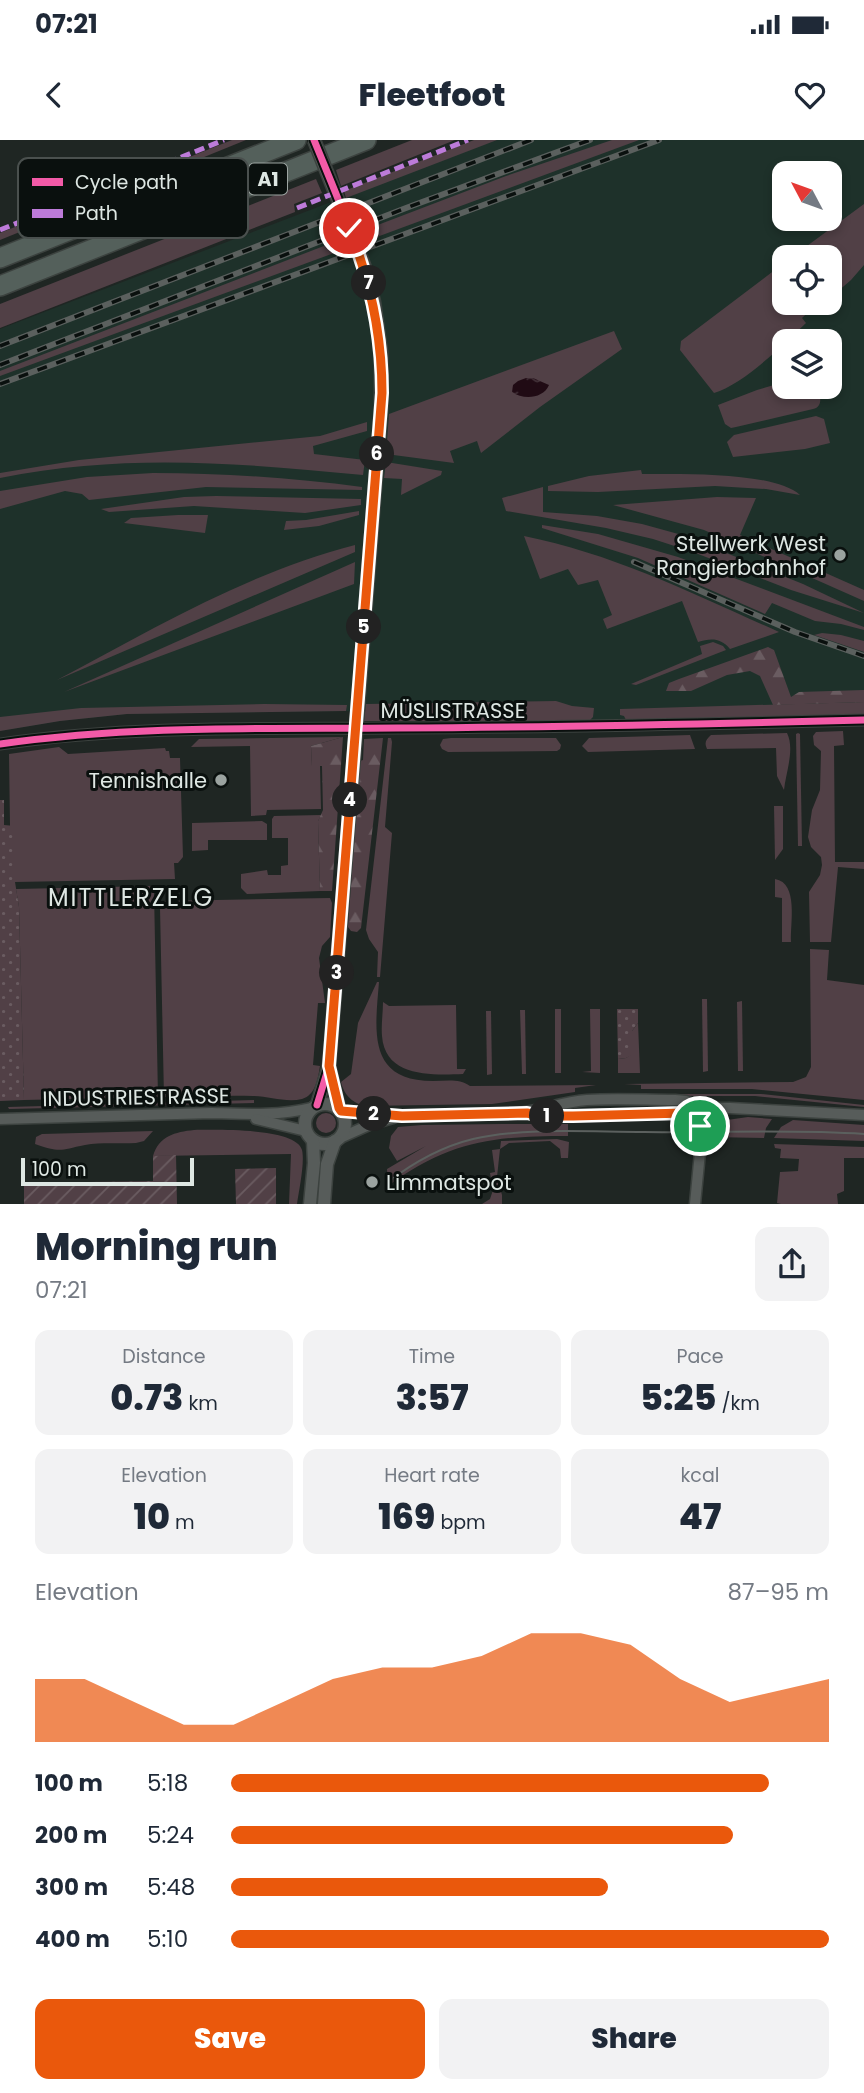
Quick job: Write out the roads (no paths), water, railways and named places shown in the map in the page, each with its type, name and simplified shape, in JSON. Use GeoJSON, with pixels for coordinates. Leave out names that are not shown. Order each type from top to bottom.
{"type":"FeatureCollection","features":[{"type":"Feature","properties":{"kind":"highway","name":"A1"},"geometry":{"type":"LineString","coordinates":[[248,159],[296,140]]}},
{"type":"Feature","properties":{"kind":"highway","name":"A1"},"geometry":{"type":"LineString","coordinates":[[248,187],[366,140]]}},
{"type":"Feature","properties":{"kind":"highway","name":"A1"},"geometry":{"type":"LineString","coordinates":[[0,258],[50,238]]}},
{"type":"Feature","properties":{"kind":"highway","name":"A1"},"geometry":{"type":"LineString","coordinates":[[0,286],[120,238]]}},
{"type":"Feature","properties":{"kind":"street"},"geometry":{"type":"LineString","coordinates":[[310,1204],[314,1163],[305,1119],[314,1106],[329,1066],[381,409],[381,352],[377,316],[364,265],[314,140]]}},
{"type":"Feature","properties":{"kind":"street","name":"MÜSLISTRASSE"},"geometry":{"type":"LineString","coordinates":[[0,744],[98,733],[180,728],[595,727],[864,720]]}},
{"type":"Feature","properties":{"kind":"street"},"geometry":{"type":"LineString","coordinates":[[324,1204],[327,1164],[345,1128],[329,1066]]}},
{"type":"Feature","properties":{"kind":"street"},"geometry":{"type":"LineString","coordinates":[[314,1106],[332,1104],[340,1110],[402,1116],[527,1113],[540,1108],[588,1100],[676,1100],[701,1108],[864,1115]]}},
{"type":"Feature","properties":{"kind":"street","name":"INDUSTRIESTRASSE"},"geometry":{"type":"LineString","coordinates":[[2,1122],[26,1118],[212,1113],[246,1116],[285,1114],[314,1106]]}},
{"type":"Feature","properties":{"kind":"street"},"geometry":{"type":"LineString","coordinates":[[695,1204],[701,1142],[701,1108]]}},
{"type":"Feature","properties":{"kind":"street","name":"INDUSTRIESTRASSE"},"geometry":{"type":"LineString","coordinates":[[246,1116],[309,1136]]}},
{"type":"Feature","properties":{"kind":"street"},"geometry":{"type":"LineString","coordinates":[[309,1136],[324,1144],[369,1125],[402,1116]]}},
{"type":"Feature","properties":{"kind":"water"},"geometry":{"type":"Polygon","coordinates":[[[526,378],[549,385],[542,393],[532,397],[512,392],[513,385],[526,378]]]}},
{"type":"Feature","properties":{"kind":"tram line"},"geometry":{"type":"LineString","coordinates":[[388,1182],[449,1146],[493,1135],[558,1131],[782,1131],[864,1134]]}},
{"type":"Feature","properties":{"kind":"railway"},"geometry":{"type":"LineString","coordinates":[[0,346],[531,140]]}},
{"type":"Feature","properties":{"kind":"railway"},"geometry":{"type":"LineString","coordinates":[[0,365],[590,140]]}},
{"type":"Feature","properties":{"kind":"railway"},"geometry":{"type":"LineString","coordinates":[[0,384],[659,140]]}},
{"type":"Feature","properties":{"kind":"railway"},"geometry":{"type":"LineString","coordinates":[[634,562],[795,632],[864,656]]}},
{"type":"Feature","properties":{"kind":"place","name":"Stellwerk West Rangierbahnhof"},"geometry":{"type":"Point","coordinates":[840,555]}},
{"type":"Feature","properties":{"kind":"place","name":"Tennishalle"},"geometry":{"type":"Point","coordinates":[221,780]}},
{"type":"Feature","properties":{"kind":"place","name":"Limmatspot"},"geometry":{"type":"Point","coordinates":[372,1182]}},
{"type":"Feature","properties":{"kind":"district","name":"MITTLERZELG"},"geometry":{"type":"Point","coordinates":[131,897]}}]}
